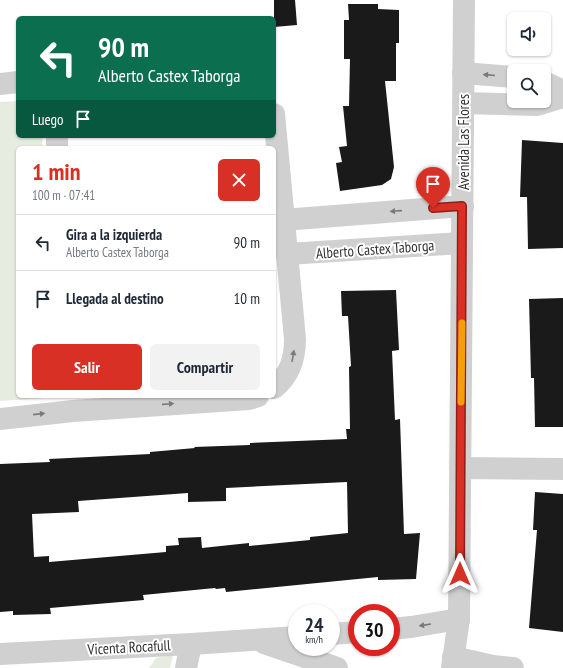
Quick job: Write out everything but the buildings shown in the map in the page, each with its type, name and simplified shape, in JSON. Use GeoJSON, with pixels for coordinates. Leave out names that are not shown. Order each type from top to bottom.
{"type":"FeatureCollection","features":[{"type":"Feature","properties":{"kind":"street","name":"Avenida Las Flores"},"geometry":{"type":"LineString","coordinates":[[453,663],[459,619],[464,0]]}},
{"type":"Feature","properties":{"kind":"street"},"geometry":{"type":"LineString","coordinates":[[463,72],[507,76]]}},
{"type":"Feature","properties":{"kind":"street"},"geometry":{"type":"LineString","coordinates":[[0,84],[16,82]]}},
{"type":"Feature","properties":{"kind":"street"},"geometry":{"type":"LineString","coordinates":[[551,86],[563,92]]}},
{"type":"Feature","properties":{"kind":"street"},"geometry":{"type":"LineString","coordinates":[[463,102],[537,105],[563,97]]}},
{"type":"Feature","properties":{"kind":"street"},"geometry":{"type":"LineString","coordinates":[[276,135],[295,353],[291,366],[284,378],[276,386]]}},
{"type":"Feature","properties":{"kind":"street"},"geometry":{"type":"LineString","coordinates":[[284,220],[462,206]]}},
{"type":"Feature","properties":{"kind":"street","name":"Alberto Castex Taborga"},"geometry":{"type":"LineString","coordinates":[[287,254],[462,243]]}},
{"type":"Feature","properties":{"kind":"street"},"geometry":{"type":"LineString","coordinates":[[0,418],[72,403],[252,398]]}},
{"type":"Feature","properties":{"kind":"street"},"geometry":{"type":"LineString","coordinates":[[460,468],[563,469]]}},
{"type":"Feature","properties":{"kind":"street"},"geometry":{"type":"LineString","coordinates":[[400,628],[459,619]]}},
{"type":"Feature","properties":{"kind":"street","name":"Vicenta Rocafull"},"geometry":{"type":"LineString","coordinates":[[0,654],[288,638]]}},
{"type":"Feature","properties":{"kind":"street","name":"Vicenta Rocafull"},"geometry":{"type":"LineString","coordinates":[[258,640],[337,668]]}},
{"type":"Feature","properties":{"kind":"street"},"geometry":{"type":"LineString","coordinates":[[186,668],[191,644]]}},
{"type":"Feature","properties":{"kind":"street"},"geometry":{"type":"LineString","coordinates":[[453,663],[513,668]]}},
{"type":"Feature","properties":{"kind":"shaded area"},"geometry":{"type":"Polygon","coordinates":[[[16,101],[16,138],[42,138],[43,146],[16,146],[16,398],[46,398],[0,401],[0,102],[16,101]]]}},
{"type":"Feature","properties":{"kind":"shaded area"},"geometry":{"type":"Polygon","coordinates":[[[173,655],[170,668],[149,668],[156,658],[173,655]]]}},
{"type":"Feature","properties":{"kind":"slow traffic"},"geometry":{"type":"LineString","coordinates":[[461,402],[462,323]]}},
{"type":"Feature","properties":{"kind":"route"},"geometry":{"type":"LineString","coordinates":[[433,208],[462,206],[460,574]]}}]}
